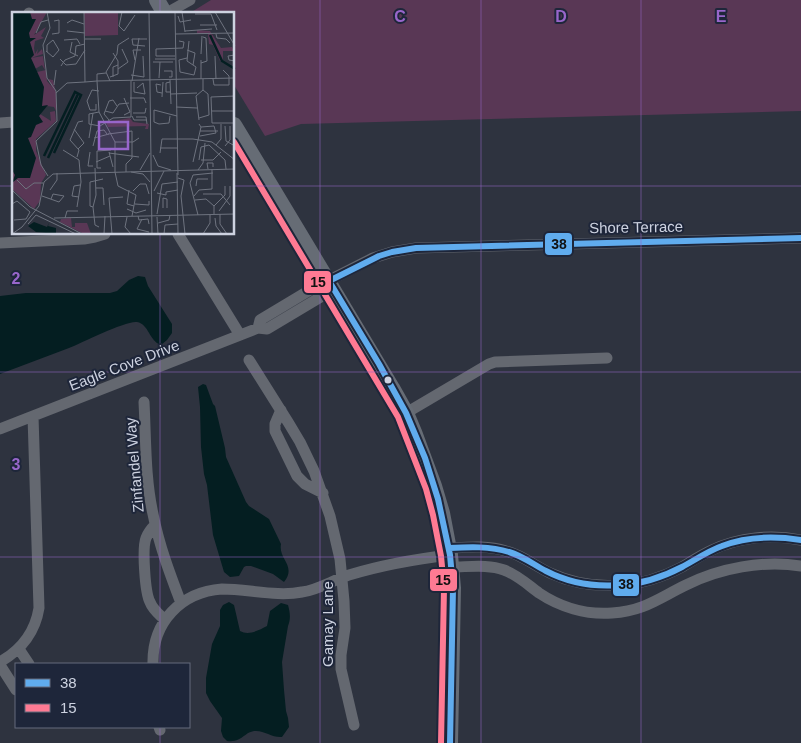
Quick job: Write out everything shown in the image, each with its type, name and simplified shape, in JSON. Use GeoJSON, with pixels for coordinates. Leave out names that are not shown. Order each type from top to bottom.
{"type":"FeatureCollection","features":[{"type":"Feature","properties":{"kind":"main road"},"geometry":{"type":"LineString","coordinates":[[157,0],[164,12]]}},
{"type":"Feature","properties":{"kind":"main road"},"geometry":{"type":"LineString","coordinates":[[235,128],[379,364],[406,413],[434,486],[450,557],[453,604],[450,743]]}},
{"type":"Feature","properties":{"kind":"street"},"geometry":{"type":"LineString","coordinates":[[169,12],[190,0]]}},
{"type":"Feature","properties":{"kind":"street"},"geometry":{"type":"LineString","coordinates":[[0,242],[84,240],[101,235]]}},
{"type":"Feature","properties":{"kind":"street"},"geometry":{"type":"LineString","coordinates":[[179,235],[240,335]]}},
{"type":"Feature","properties":{"kind":"street","name":"Shore Terrace"},"geometry":{"type":"LineString","coordinates":[[331,285],[379,256],[416,248],[801,238]]}},
{"type":"Feature","properties":{"kind":"street","name":"Eagle Cove Drive"},"geometry":{"type":"LineString","coordinates":[[0,430],[258,328],[260,320],[310,290],[331,285]]}},
{"type":"Feature","properties":{"kind":"street"},"geometry":{"type":"LineString","coordinates":[[406,413],[488,364],[496,362],[607,358]]}},
{"type":"Feature","properties":{"kind":"street","name":"Gamay Lane"},"geometry":{"type":"LineString","coordinates":[[249,360],[281,410],[308,459],[323,493],[333,525],[343,577],[345,622],[341,669],[354,725]]}},
{"type":"Feature","properties":{"kind":"street","name":"Zinfandel Way"},"geometry":{"type":"LineString","coordinates":[[144,402],[148,476],[155,525],[164,558],[181,603]]}},
{"type":"Feature","properties":{"kind":"street"},"geometry":{"type":"LineString","coordinates":[[281,410],[275,424],[275,431],[294,472],[305,484],[323,493]]}},
{"type":"Feature","properties":{"kind":"street"},"geometry":{"type":"LineString","coordinates":[[15,688],[0,664],[27,640],[34,627],[39,603],[33,416]]}},
{"type":"Feature","properties":{"kind":"street","name":"Zinfandel Way"},"geometry":{"type":"LineString","coordinates":[[155,525],[148,533],[145,543],[146,592],[154,610],[166,620]]}},
{"type":"Feature","properties":{"kind":"street"},"geometry":{"type":"LineString","coordinates":[[153,663],[155,642],[159,631],[174,609],[196,594],[213,590],[304,592],[343,577],[381,566],[406,561],[450,557],[488,547],[504,550],[530,561],[550,573],[571,580],[590,585],[620,585],[662,576],[709,551],[742,540],[788,537],[801,540]]}},
{"type":"Feature","properties":{"kind":"street"},"geometry":{"type":"LineString","coordinates":[[450,557],[503,570],[522,579],[541,594],[557,603],[582,612],[611,614],[649,604],[683,586],[718,572],[761,564],[801,566]]}},
{"type":"Feature","properties":{"kind":"street"},"geometry":{"type":"LineString","coordinates":[[19,649],[29,663]]}},
{"type":"Feature","properties":{"kind":"shaded area"},"geometry":{"type":"Polygon","coordinates":[[[211,0],[801,0],[801,111],[301,124],[265,136],[235,87],[235,12],[192,12],[211,0]]]}},
{"type":"Feature","properties":{"kind":"shaded area"},"geometry":{"type":"Polygon","coordinates":[[[138,276],[145,277],[148,286],[172,324],[172,333],[161,345],[154,340],[141,323],[132,322],[0,374],[0,296],[26,293],[110,293],[117,291],[129,280],[138,276]]]}},
{"type":"Feature","properties":{"kind":"shaded area"},"geometry":{"type":"Polygon","coordinates":[[[203,384],[206,385],[215,406],[226,457],[246,502],[269,519],[281,544],[282,554],[289,571],[284,582],[273,574],[251,566],[244,567],[239,576],[230,577],[224,572],[213,535],[204,474],[198,387],[203,384]]]}},
{"type":"Feature","properties":{"kind":"shaded area"},"geometry":{"type":"Polygon","coordinates":[[[229,602],[234,605],[240,631],[247,633],[267,626],[270,611],[281,603],[288,605],[290,618],[282,662],[289,727],[282,737],[256,731],[232,741],[227,741],[223,737],[221,731],[222,718],[206,693],[206,678],[212,644],[220,626],[220,610],[223,605],[229,602]]]}},
{"type":"Feature","properties":{"kind":"transit line","name":"15"},"geometry":{"type":"LineString","coordinates":[[235,144],[398,417],[426,489],[441,556],[444,588],[441,743]]}},
{"type":"Feature","properties":{"kind":"transit line","name":"38"},"geometry":{"type":"LineString","coordinates":[[450,743],[453,588],[450,555],[438,499],[425,458],[406,413],[329,281],[379,256],[416,248],[801,238]]}},
{"type":"Feature","properties":{"kind":"transit line","name":"38"},"geometry":{"type":"LineString","coordinates":[[449,548],[479,547],[502,550],[519,556],[564,579],[592,585],[611,585],[644,582],[660,577],[717,548],[742,540],[771,538],[801,540]]}}]}
